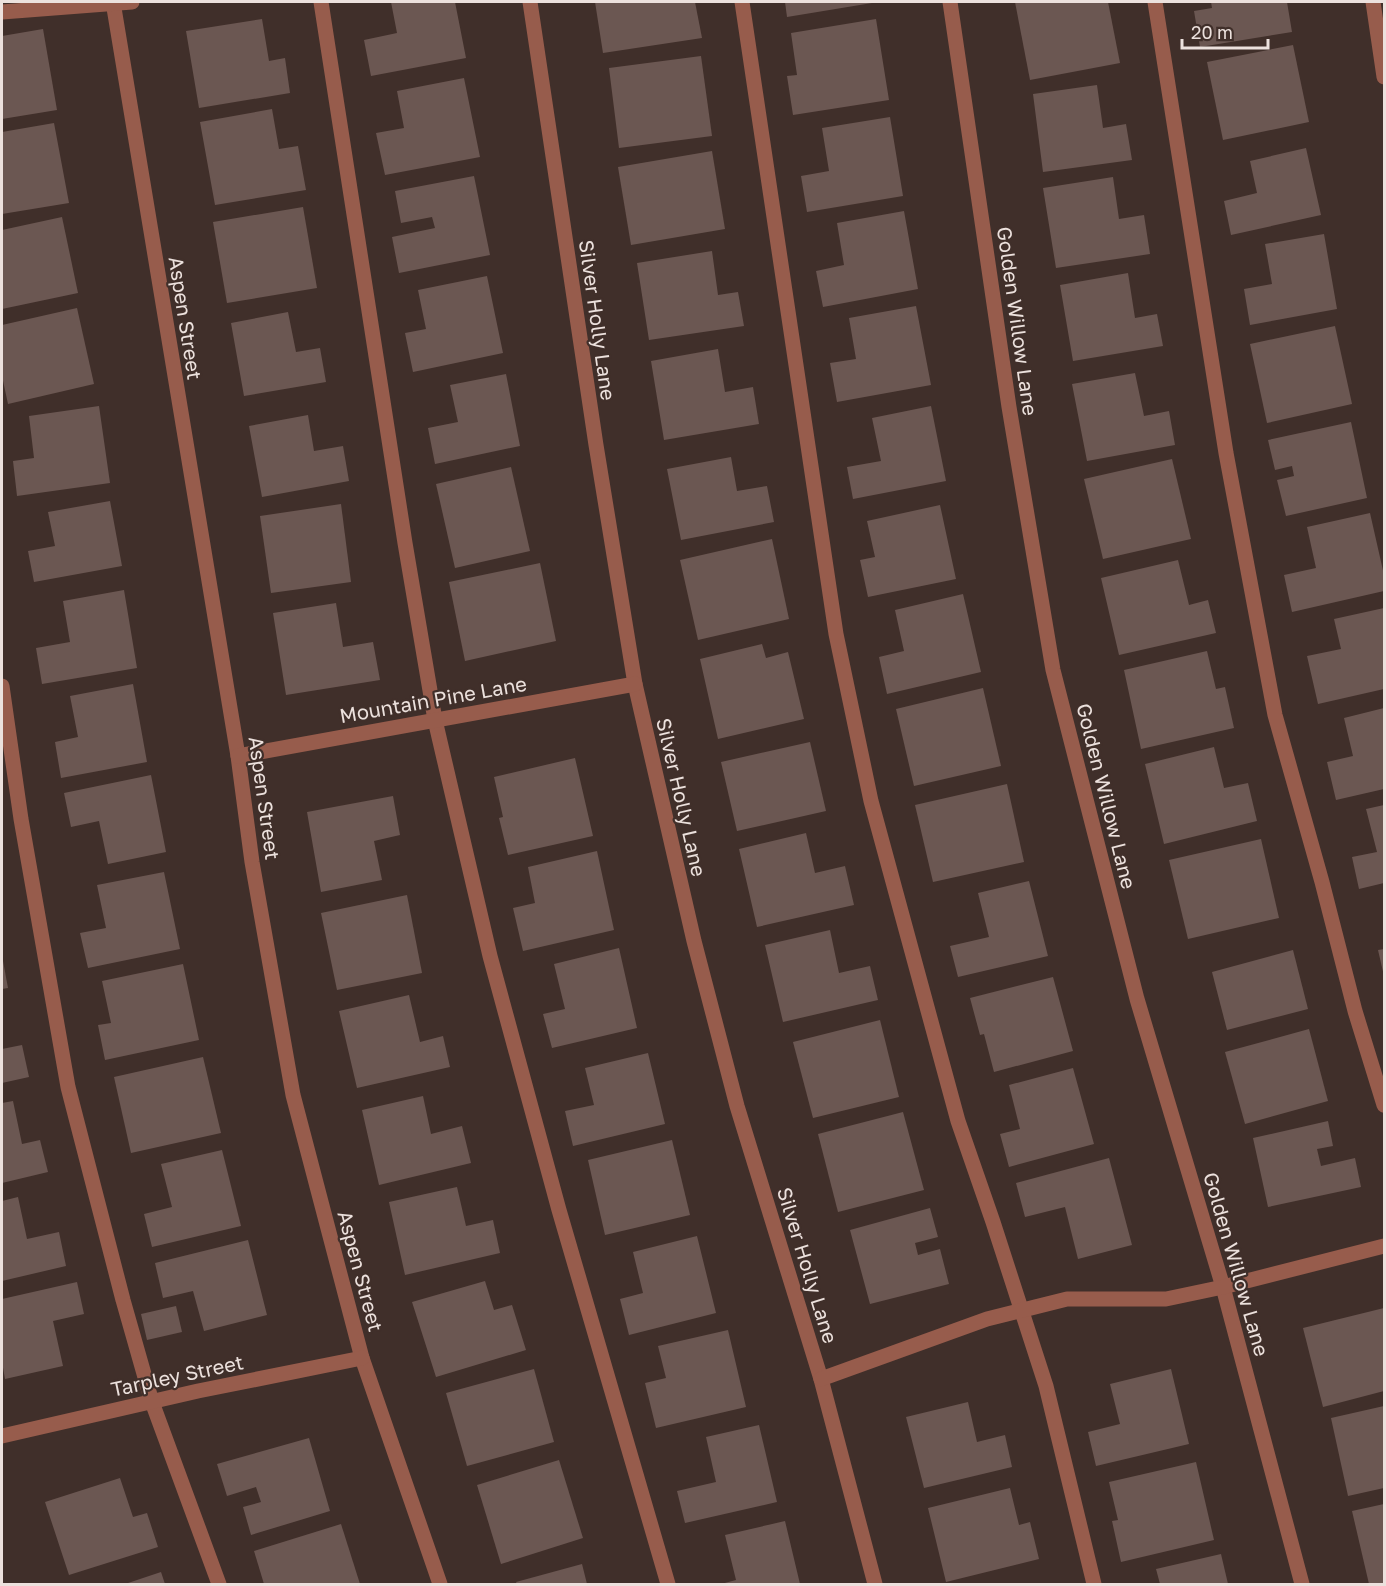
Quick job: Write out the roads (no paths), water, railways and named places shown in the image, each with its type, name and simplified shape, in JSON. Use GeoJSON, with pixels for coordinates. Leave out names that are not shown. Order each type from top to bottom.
{"type":"FeatureCollection","features":[{"type":"Feature","properties":{"kind":"street","name":"Aspen Street"},"geometry":{"type":"LineString","coordinates":[[113,2],[238,756],[252,862],[292,1095],[362,1358],[440,1584]]}},
{"type":"Feature","properties":{"kind":"street"},"geometry":{"type":"LineString","coordinates":[[2,12],[132,2]]}},
{"type":"Feature","properties":{"kind":"street"},"geometry":{"type":"LineString","coordinates":[[321,2],[405,543],[435,720],[490,957],[559,1210],[668,1584]]}},
{"type":"Feature","properties":{"kind":"street","name":"Silver Holly Lane"},"geometry":{"type":"LineString","coordinates":[[530,2],[596,445],[635,684],[694,941],[737,1106],[820,1379],[875,1584]]}},
{"type":"Feature","properties":{"kind":"street"},"geometry":{"type":"LineString","coordinates":[[742,2],[836,634],[871,801],[958,1121],[1046,1386],[1094,1584]]}},
{"type":"Feature","properties":{"kind":"street","name":"Golden Willow Lane"},"geometry":{"type":"LineString","coordinates":[[950,2],[1009,407],[1053,670],[1137,999],[1223,1287],[1302,1584]]}},
{"type":"Feature","properties":{"kind":"street"},"geometry":{"type":"LineString","coordinates":[[1155,2],[1226,453],[1275,715],[1322,882],[1355,1011],[1384,1105]]}},
{"type":"Feature","properties":{"kind":"street"},"geometry":{"type":"LineString","coordinates":[[1373,2],[1384,77]]}},
{"type":"Feature","properties":{"kind":"street","name":"Mountain Pine Lane"},"geometry":{"type":"LineString","coordinates":[[238,756],[635,684]]}},
{"type":"Feature","properties":{"kind":"street"},"geometry":{"type":"LineString","coordinates":[[2,686],[21,819],[68,1087],[152,1402],[219,1584]]}},
{"type":"Feature","properties":{"kind":"street"},"geometry":{"type":"LineString","coordinates":[[820,1379],[987,1319],[1067,1299],[1166,1299],[1223,1287],[1384,1246]]}},
{"type":"Feature","properties":{"kind":"street","name":"Tarpley Street"},"geometry":{"type":"LineString","coordinates":[[2,1436],[362,1358]]}}]}
